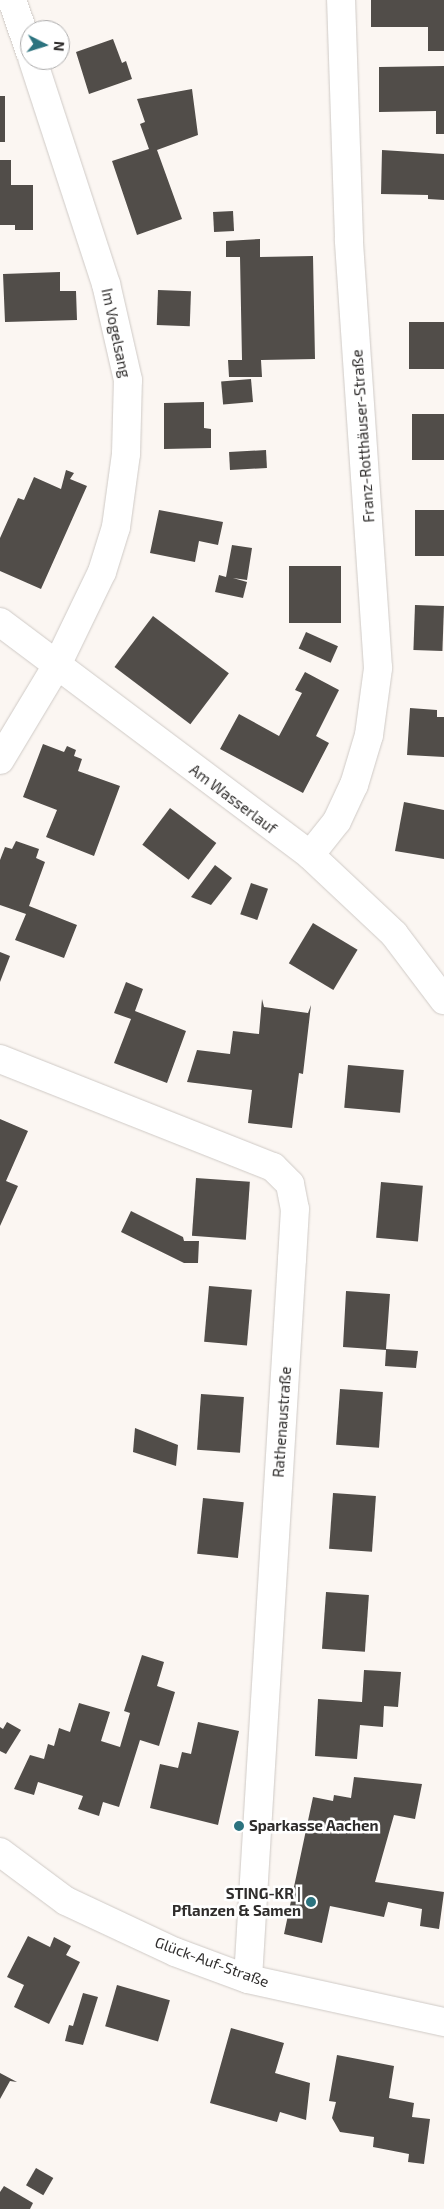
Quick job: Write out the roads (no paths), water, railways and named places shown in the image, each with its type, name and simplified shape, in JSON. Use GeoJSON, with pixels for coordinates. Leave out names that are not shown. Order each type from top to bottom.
{"type":"FeatureCollection","features":[{"type":"Feature","properties":{"kind":"street"},"geometry":{"type":"LineString","coordinates":[[12,0],[20,23]]}},
{"type":"Feature","properties":{"kind":"street","name":"Franz-Rotthäuser-Straße"},"geometry":{"type":"LineString","coordinates":[[310,855],[337,821],[354,785],[369,735],[378,668],[350,239],[341,0]]}},
{"type":"Feature","properties":{"kind":"street","name":"Im Vogelsang"},"geometry":{"type":"LineString","coordinates":[[0,760],[57,665],[102,572],[116,527],[126,454],[128,380],[106,284],[36,70]]}},
{"type":"Feature","properties":{"kind":"street","name":"Am Wasserlauf"},"geometry":{"type":"LineString","coordinates":[[0,622],[310,855],[394,934],[444,1000]]}},
{"type":"Feature","properties":{"kind":"street","name":"Rathenaustraße"},"geometry":{"type":"LineString","coordinates":[[0,1059],[273,1167],[290,1184],[295,1209],[248,1979]]}},
{"type":"Feature","properties":{"kind":"street","name":"Glück-Auf-Straße"},"geometry":{"type":"LineString","coordinates":[[0,1852],[66,1901],[175,1952],[248,1979],[444,2022]]}},
{"type":"Feature","properties":{"kind":"place","name":"Sparkasse Aachen"},"geometry":{"type":"Point","coordinates":[239,1826]}},
{"type":"Feature","properties":{"kind":"place","name":"STING-KR | Pflanzen & Samen"},"geometry":{"type":"Point","coordinates":[311,1902]}}]}
